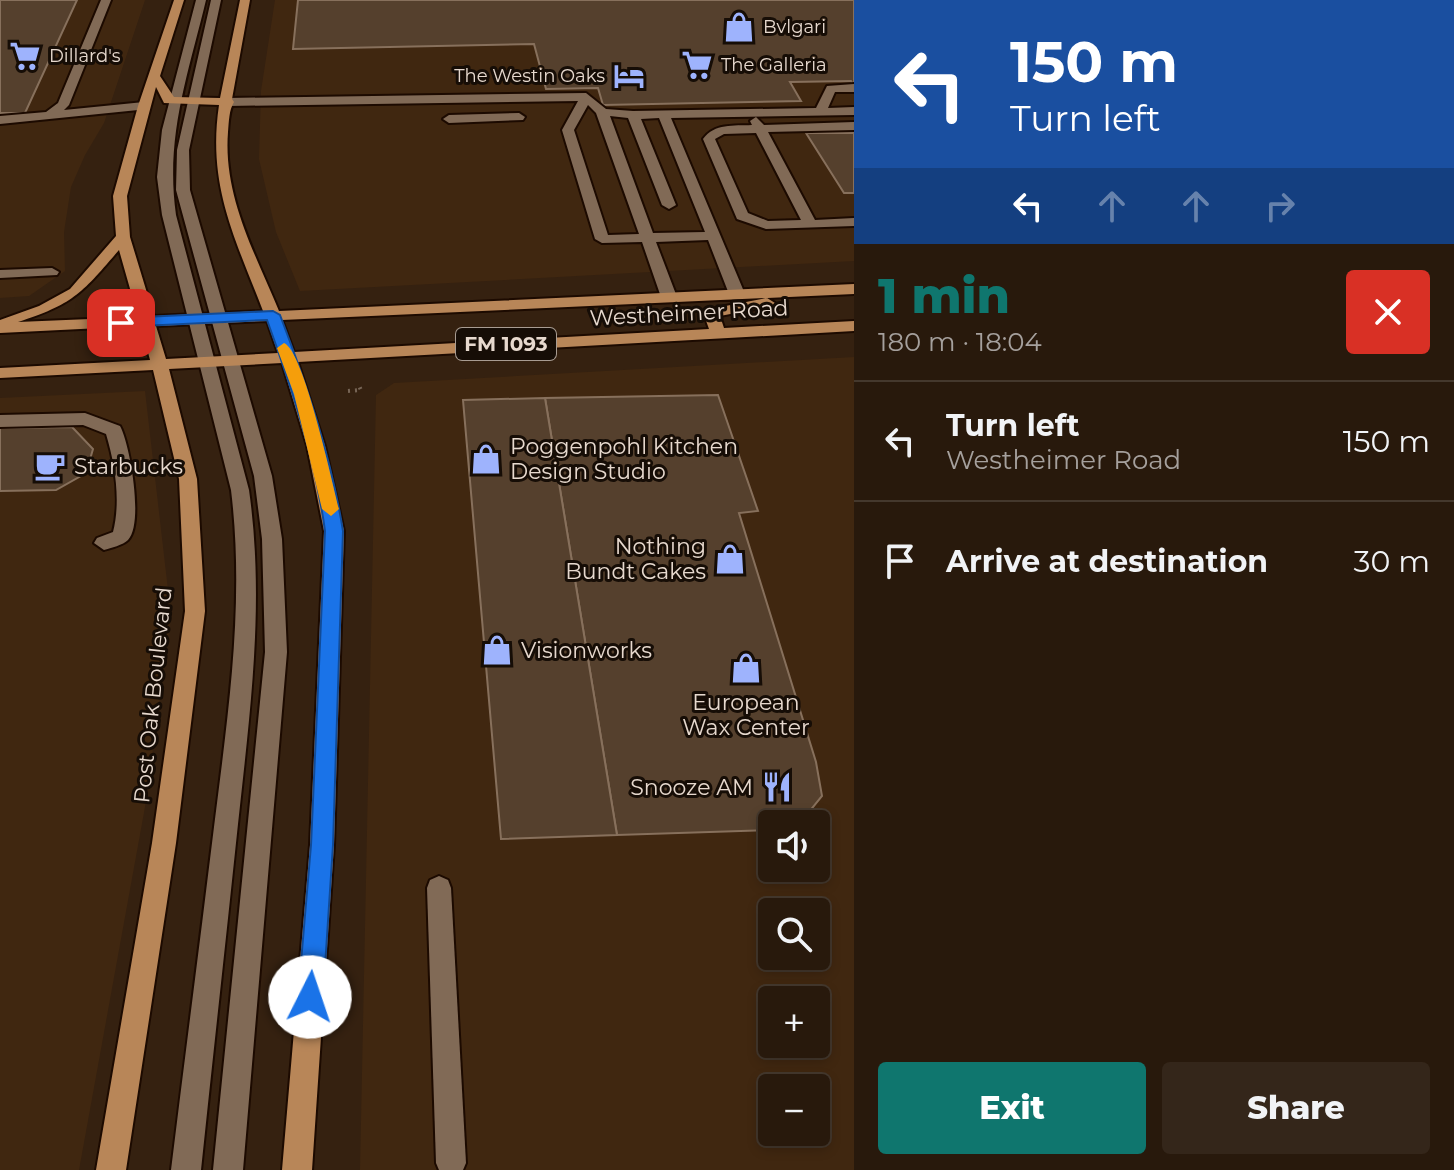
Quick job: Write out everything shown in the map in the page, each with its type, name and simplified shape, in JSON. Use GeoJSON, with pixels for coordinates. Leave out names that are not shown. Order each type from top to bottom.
{"type":"FeatureCollection","features":[{"type":"Feature","properties":{"kind":"main road","name":"Post Oak Boulevard"},"geometry":{"type":"LineString","coordinates":[[111,1170],[164,843],[195,611],[188,479],[123,237],[120,196],[144,106],[179,0]]}},
{"type":"Feature","properties":{"kind":"main road"},"geometry":{"type":"LineString","coordinates":[[245,0],[221,158],[238,230],[302,394],[327,486],[334,531],[322,845],[297,1170]]}},
{"type":"Feature","properties":{"kind":"main road"},"geometry":{"type":"LineString","coordinates":[[155,78],[167,92],[168,100],[228,102]]}},
{"type":"Feature","properties":{"kind":"main road"},"geometry":{"type":"LineString","coordinates":[[0,326],[44,309],[75,292],[123,237]]}},
{"type":"Feature","properties":{"kind":"main road"},"geometry":{"type":"LineString","coordinates":[[718,333],[712,315],[715,312],[854,289]]}},
{"type":"Feature","properties":{"kind":"main road","name":"Westheimer Road"},"geometry":{"type":"LineString","coordinates":[[0,326],[148,322],[854,289]]}},
{"type":"Feature","properties":{"kind":"main road","name":"Westheimer Road"},"geometry":{"type":"LineString","coordinates":[[0,373],[854,326]]}},
{"type":"Feature","properties":{"kind":"lane"},"geometry":{"type":"LineString","coordinates":[[50,115],[63,105],[106,0]]}},
{"type":"Feature","properties":{"kind":"lane"},"geometry":{"type":"LineString","coordinates":[[201,0],[184,102],[183,190],[263,476],[276,596],[276,652],[228,1170]]}},
{"type":"Feature","properties":{"kind":"lane"},"geometry":{"type":"LineString","coordinates":[[186,1170],[249,629],[247,531],[240,490],[165,187],[165,153],[216,0]]}},
{"type":"Feature","properties":{"kind":"lane"},"geometry":{"type":"LineString","coordinates":[[820,112],[831,89],[854,88]]}},
{"type":"Feature","properties":{"kind":"lane"},"geometry":{"type":"LineString","coordinates":[[228,102],[586,97],[602,112],[669,297]]}},
{"type":"Feature","properties":{"kind":"lane"},"geometry":{"type":"LineString","coordinates":[[586,97],[568,130],[602,239],[714,236]]}},
{"type":"Feature","properties":{"kind":"lane"},"geometry":{"type":"LineString","coordinates":[[447,99],[450,125],[519,117]]}},
{"type":"Feature","properties":{"kind":"lane"},"geometry":{"type":"LineString","coordinates":[[0,120],[144,106]]}},
{"type":"Feature","properties":{"kind":"lane"},"geometry":{"type":"LineString","coordinates":[[602,112],[664,115],[854,111]]}},
{"type":"Feature","properties":{"kind":"lane"},"geometry":{"type":"LineString","coordinates":[[753,114],[810,224]]}},
{"type":"Feature","properties":{"kind":"lane"},"geometry":{"type":"LineString","coordinates":[[633,115],[669,205]]}},
{"type":"Feature","properties":{"kind":"lane"},"geometry":{"type":"LineString","coordinates":[[664,115],[737,294]]}},
{"type":"Feature","properties":{"kind":"lane"},"geometry":{"type":"LineString","coordinates":[[854,126],[723,130],[709,139],[742,216],[766,225],[854,222]]}},
{"type":"Feature","properties":{"kind":"lane"},"geometry":{"type":"LineString","coordinates":[[0,274],[52,272]]}},
{"type":"Feature","properties":{"kind":"lane"},"geometry":{"type":"LineString","coordinates":[[0,421],[85,419],[114,430],[124,488],[124,529],[121,536],[104,543]]}},
{"type":"Feature","properties":{"kind":"lane"},"geometry":{"type":"LineString","coordinates":[[439,888],[451,1163]]}},
{"type":"Feature","properties":{"kind":"path"},"geometry":{"type":"LineString","coordinates":[[348,391],[361,390],[358,384]]}},
{"type":"Feature","properties":{"kind":"shaded area"},"geometry":{"type":"Polygon","coordinates":[[[0,0],[145,0],[104,123],[71,187],[64,232],[65,271],[29,296],[0,298],[0,0]]]}},
{"type":"Feature","properties":{"kind":"shaded area"},"geometry":{"type":"Polygon","coordinates":[[[275,0],[854,0],[854,261],[300,291],[276,232],[259,159],[261,91],[275,0]]]}},
{"type":"Feature","properties":{"kind":"shaded area"},"geometry":{"type":"Polygon","coordinates":[[[854,357],[854,1170],[360,1170],[376,395],[394,383],[854,357]]]}},
{"type":"Feature","properties":{"kind":"shaded area"},"geometry":{"type":"Polygon","coordinates":[[[145,391],[171,616],[145,807],[79,1170],[0,1170],[0,398],[145,391]]]}},
{"type":"Feature","properties":{"kind":"building","name":"Dillard's"},"geometry":{"type":"Polygon","coordinates":[[[0,0],[77,0],[25,113],[0,113],[0,0]]]}},
{"type":"Feature","properties":{"kind":"building","name":"The Galleria"},"geometry":{"type":"Polygon","coordinates":[[[298,0],[854,0],[854,86],[851,81],[790,82],[801,101],[603,105],[598,88],[546,89],[534,44],[293,49],[298,0]]]}},
{"type":"Feature","properties":{"kind":"building"},"geometry":{"type":"Polygon","coordinates":[[[806,133],[854,133],[854,193],[844,193],[806,133]]]}},
{"type":"Feature","properties":{"kind":"building"},"geometry":{"type":"Polygon","coordinates":[[[718,395],[758,511],[739,513],[816,762],[822,796],[811,810],[758,810],[758,830],[617,835],[545,398],[718,395]]]}},
{"type":"Feature","properties":{"kind":"building"},"geometry":{"type":"Polygon","coordinates":[[[545,398],[617,835],[501,839],[463,400],[545,398]]]}},
{"type":"Feature","properties":{"kind":"building"},"geometry":{"type":"Polygon","coordinates":[[[72,427],[93,449],[86,473],[56,490],[0,491],[0,428],[72,427]]]}},
{"type":"Feature","properties":{"kind":"slow traffic"},"geometry":{"type":"LineString","coordinates":[[284,348],[302,394],[331,509]]}},
{"type":"Feature","properties":{"kind":"place","name":"Bvlgari"},"geometry":{"type":"Point","coordinates":[739,27]}},
{"type":"Feature","properties":{"kind":"place","name":"Dillard's"},"geometry":{"type":"Point","coordinates":[25,56]}},
{"type":"Feature","properties":{"kind":"place","name":"The Galleria"},"geometry":{"type":"Point","coordinates":[697,65]}},
{"type":"Feature","properties":{"kind":"place","name":"The Westin Oaks"},"geometry":{"type":"Point","coordinates":[629,76]}},
{"type":"Feature","properties":{"kind":"place","name":"Poggenpohl Kitchen Design Studio"},"geometry":{"type":"Point","coordinates":[486,459]}},
{"type":"Feature","properties":{"kind":"place","name":"Starbucks"},"geometry":{"type":"Point","coordinates":[50,466]}},
{"type":"Feature","properties":{"kind":"place","name":"Nothing Bundt Cakes"},"geometry":{"type":"Point","coordinates":[730,559]}},
{"type":"Feature","properties":{"kind":"place","name":"Visionworks"},"geometry":{"type":"Point","coordinates":[497,650]}},
{"type":"Feature","properties":{"kind":"place","name":"European Wax Center"},"geometry":{"type":"Point","coordinates":[746,668]}},
{"type":"Feature","properties":{"kind":"place","name":"Snooze AM"},"geometry":{"type":"Point","coordinates":[777,787]}},
{"type":"Feature","properties":{"kind":"route"},"geometry":{"type":"LineString","coordinates":[[121,323],[273,315],[302,394],[327,486],[334,531],[322,845],[310,997]]}}]}
